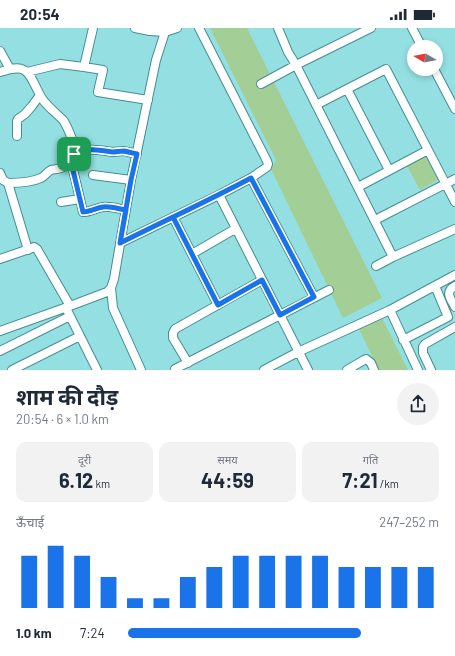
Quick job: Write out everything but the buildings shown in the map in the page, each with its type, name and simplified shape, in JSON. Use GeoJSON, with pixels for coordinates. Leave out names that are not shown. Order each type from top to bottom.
{"type":"FeatureCollection","features":[{"type":"Feature","properties":{"kind":"street"},"geometry":{"type":"LineString","coordinates":[[84,67],[93,28]]}},
{"type":"Feature","properties":{"kind":"street"},"geometry":{"type":"LineString","coordinates":[[135,28],[165,32],[177,28]]}},
{"type":"Feature","properties":{"kind":"street"},"geometry":{"type":"LineString","coordinates":[[120,243],[219,195],[251,178],[267,167],[267,161],[199,28]]}},
{"type":"Feature","properties":{"kind":"street"},"geometry":{"type":"LineString","coordinates":[[278,28],[288,52],[394,257]]}},
{"type":"Feature","properties":{"kind":"street"},"geometry":{"type":"LineString","coordinates":[[261,84],[371,28]]}},
{"type":"Feature","properties":{"kind":"street"},"geometry":{"type":"LineString","coordinates":[[412,28],[418,40]]}},
{"type":"Feature","properties":{"kind":"street"},"geometry":{"type":"LineString","coordinates":[[141,370],[113,308],[111,288],[114,279],[131,180],[156,60],[165,32]]}},
{"type":"Feature","properties":{"kind":"street"},"geometry":{"type":"LineString","coordinates":[[0,51],[10,69]]}},
{"type":"Feature","properties":{"kind":"street"},"geometry":{"type":"LineString","coordinates":[[27,72],[60,64],[103,70],[98,92],[148,100]]}},
{"type":"Feature","properties":{"kind":"street"},"geometry":{"type":"LineString","coordinates":[[0,72],[20,68],[27,72],[40,95],[66,125],[73,143],[72,158],[83,212],[101,207],[126,210]]}},
{"type":"Feature","properties":{"kind":"street"},"geometry":{"type":"LineString","coordinates":[[316,105],[386,69],[455,202]]}},
{"type":"Feature","properties":{"kind":"street"},"geometry":{"type":"LineString","coordinates":[[438,76],[455,109]]}},
{"type":"Feature","properties":{"kind":"street"},"geometry":{"type":"LineString","coordinates":[[347,89],[389,170]]}},
{"type":"Feature","properties":{"kind":"street"},"geometry":{"type":"LineString","coordinates":[[17,136],[18,119],[25,114],[40,95]]}},
{"type":"Feature","properties":{"kind":"street"},"geometry":{"type":"LineString","coordinates":[[0,173],[3,180],[8,183],[23,182],[37,179],[44,176],[49,171],[66,166],[72,158],[88,149],[137,154]]}},
{"type":"Feature","properties":{"kind":"street"},"geometry":{"type":"LineString","coordinates":[[358,187],[428,150]]}},
{"type":"Feature","properties":{"kind":"street"},"geometry":{"type":"LineString","coordinates":[[93,175],[131,180]]}},
{"type":"Feature","properties":{"kind":"street"},"geometry":{"type":"LineString","coordinates":[[251,178],[314,297]]}},
{"type":"Feature","properties":{"kind":"street"},"geometry":{"type":"LineString","coordinates":[[375,220],[455,179]]}},
{"type":"Feature","properties":{"kind":"street"},"geometry":{"type":"LineString","coordinates":[[8,183],[28,250]]}},
{"type":"Feature","properties":{"kind":"street"},"geometry":{"type":"LineString","coordinates":[[219,195],[308,370]]}},
{"type":"Feature","properties":{"kind":"street"},"geometry":{"type":"LineString","coordinates":[[61,202],[80,199]]}},
{"type":"Feature","properties":{"kind":"street"},"geometry":{"type":"LineString","coordinates":[[173,217],[218,305]]}},
{"type":"Feature","properties":{"kind":"street"},"geometry":{"type":"LineString","coordinates":[[192,254],[235,229]]}},
{"type":"Feature","properties":{"kind":"street"},"geometry":{"type":"LineString","coordinates":[[376,266],[455,229]]}},
{"type":"Feature","properties":{"kind":"street"},"geometry":{"type":"LineString","coordinates":[[0,259],[34,247],[37,248],[68,307],[70,316],[94,369]]}},
{"type":"Feature","properties":{"kind":"street"},"geometry":{"type":"LineString","coordinates":[[264,370],[298,352],[390,310],[455,275]]}},
{"type":"Feature","properties":{"kind":"street"},"geometry":{"type":"LineString","coordinates":[[188,363],[173,338],[174,329],[262,280]]}},
{"type":"Feature","properties":{"kind":"street"},"geometry":{"type":"LineString","coordinates":[[404,340],[448,317],[435,286]]}},
{"type":"Feature","properties":{"kind":"street"},"geometry":{"type":"LineString","coordinates":[[455,286],[449,292],[455,307]]}},
{"type":"Feature","properties":{"kind":"street"},"geometry":{"type":"LineString","coordinates":[[0,332],[107,292],[111,288]]}},
{"type":"Feature","properties":{"kind":"street"},"geometry":{"type":"LineString","coordinates":[[175,369],[329,290]]}},
{"type":"Feature","properties":{"kind":"street"},"geometry":{"type":"LineString","coordinates":[[390,310],[418,370]]}},
{"type":"Feature","properties":{"kind":"street"},"geometry":{"type":"LineString","coordinates":[[0,351],[70,316]]}},
{"type":"Feature","properties":{"kind":"street"},"geometry":{"type":"LineString","coordinates":[[29,321],[34,334]]}},
{"type":"Feature","properties":{"kind":"street"},"geometry":{"type":"LineString","coordinates":[[431,370],[423,353],[423,347],[425,344],[455,327]]}},
{"type":"Feature","properties":{"kind":"street"},"geometry":{"type":"LineString","coordinates":[[12,370],[80,336]]}},
{"type":"Feature","properties":{"kind":"street"},"geometry":{"type":"LineString","coordinates":[[347,370],[366,359],[371,363],[374,370]]}},
{"type":"Feature","properties":{"kind":"green space"},"geometry":{"type":"Polygon","coordinates":[[[210,28],[247,28],[382,298],[343,318],[271,169],[276,160],[210,28]]]}},
{"type":"Feature","properties":{"kind":"green space"},"geometry":{"type":"Polygon","coordinates":[[[426,156],[439,179],[420,190],[407,166],[426,156]]]}},
{"type":"Feature","properties":{"kind":"green space"},"geometry":{"type":"Polygon","coordinates":[[[380,314],[408,370],[379,370],[357,325],[380,314]]]}},
{"type":"Feature","properties":{"kind":"route"},"geometry":{"type":"LineString","coordinates":[[74,154],[71,162],[83,212],[101,207],[105,207],[126,210],[120,243],[251,178],[314,297],[280,315],[262,280],[218,305],[173,217],[120,243],[137,154],[123,151],[113,152],[91,149],[74,154]]}}]}
